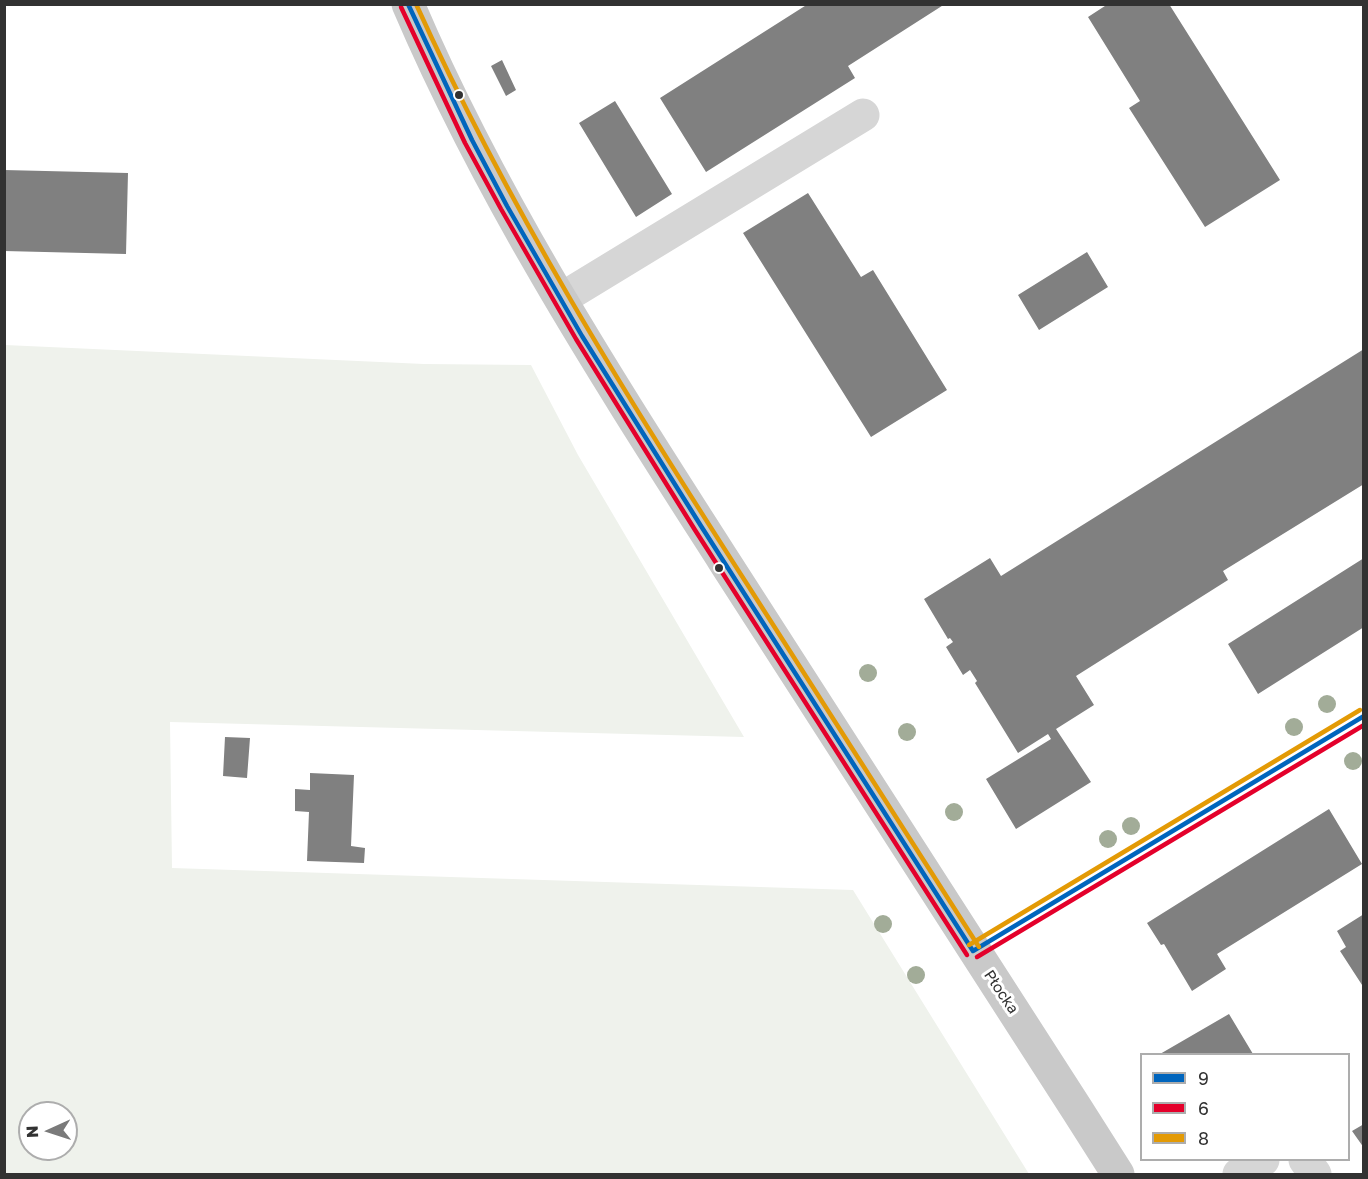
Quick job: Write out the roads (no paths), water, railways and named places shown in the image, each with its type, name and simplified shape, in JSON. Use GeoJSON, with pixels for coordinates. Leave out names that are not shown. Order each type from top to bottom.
{"type":"FeatureCollection","features":[{"type":"Feature","properties":{"kind":"main road","name":"Płocka"},"geometry":{"type":"LineString","coordinates":[[408,4],[438,73],[509,210],[642,433],[1118,1174]]}},
{"type":"Feature","properties":{"kind":"lane"},"geometry":{"type":"LineString","coordinates":[[561,299],[863,115]]}},
{"type":"Feature","properties":{"kind":"lane"},"geometry":{"type":"LineString","coordinates":[[1239,1174],[1261,1161]]}},
{"type":"Feature","properties":{"kind":"lane"},"geometry":{"type":"LineString","coordinates":[[1306,1161],[1315,1174]]}}]}
